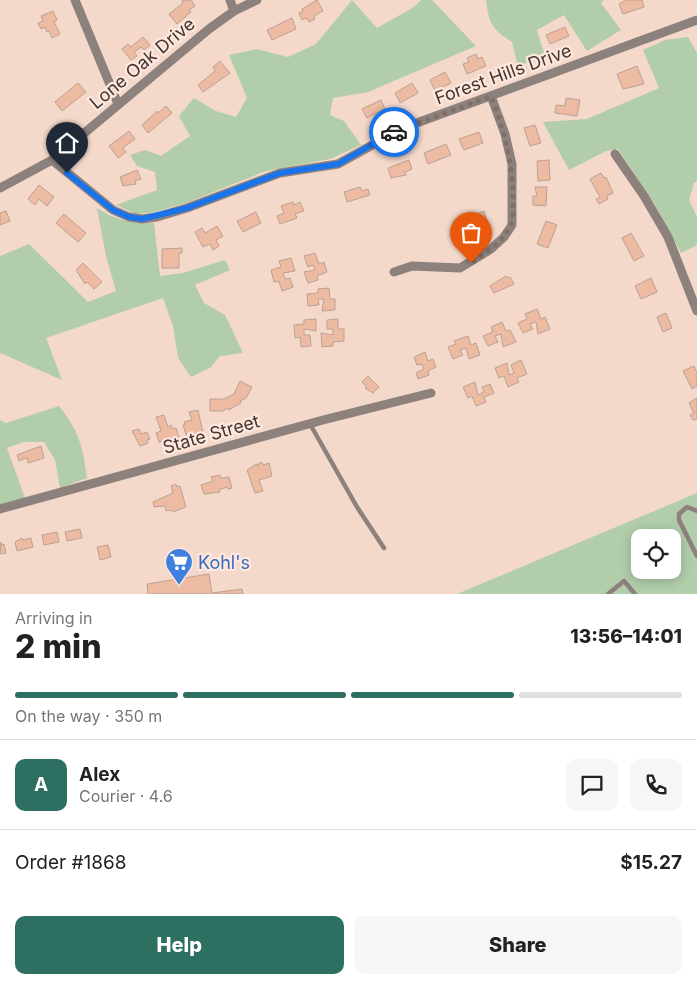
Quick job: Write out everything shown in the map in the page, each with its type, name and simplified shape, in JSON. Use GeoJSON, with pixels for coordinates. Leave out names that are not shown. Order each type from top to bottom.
{"type":"FeatureCollection","features":[{"type":"Feature","properties":{"kind":"street"},"geometry":{"type":"LineString","coordinates":[[75,0],[118,104]]}},
{"type":"Feature","properties":{"kind":"street"},"geometry":{"type":"LineString","coordinates":[[230,0],[234,11]]}},
{"type":"Feature","properties":{"kind":"street","name":"Lone Oak Drive"},"geometry":{"type":"LineString","coordinates":[[0,188],[52,160],[209,29],[234,11],[257,0]]}},
{"type":"Feature","properties":{"kind":"street","name":"Forest Hills Drive"},"geometry":{"type":"LineString","coordinates":[[52,160],[113,210],[129,217],[142,219],[187,208],[280,173],[338,164],[403,128],[697,20]]}},
{"type":"Feature","properties":{"kind":"street"},"geometry":{"type":"LineString","coordinates":[[394,272],[412,266],[448,270],[460,268],[491,249],[504,237],[512,225],[512,164],[505,134],[491,96]]}},
{"type":"Feature","properties":{"kind":"street"},"geometry":{"type":"LineString","coordinates":[[615,154],[644,196],[668,237],[697,311]]}},
{"type":"Feature","properties":{"kind":"street","name":"State Street"},"geometry":{"type":"LineString","coordinates":[[0,510],[310,424],[431,393]]}},
{"type":"Feature","properties":{"kind":"lane"},"geometry":{"type":"LineString","coordinates":[[310,424],[357,507],[384,548]]}},
{"type":"Feature","properties":{"kind":"lane"},"geometry":{"type":"LineString","coordinates":[[697,511],[687,507],[679,514],[679,520],[697,556]]}},
{"type":"Feature","properties":{"kind":"lane"},"geometry":{"type":"LineString","coordinates":[[608,594],[624,581],[635,594]]}},
{"type":"Feature","properties":{"kind":"green space"},"geometry":{"type":"Polygon","coordinates":[[[352,0],[377,28],[414,7],[421,0],[432,0],[476,46],[368,92],[333,98],[330,115],[344,121],[361,145],[330,159],[266,171],[186,203],[155,212],[136,214],[116,205],[157,190],[155,172],[137,166],[130,155],[145,150],[161,156],[190,136],[179,116],[194,98],[216,111],[236,117],[247,98],[229,55],[257,49],[288,57],[316,44],[352,0]]]}},
{"type":"Feature","properties":{"kind":"green space"},"geometry":{"type":"Polygon","coordinates":[[[486,0],[604,0],[601,3],[621,30],[587,51],[564,15],[537,30],[544,53],[518,67],[512,42],[493,25],[490,20],[486,0]]]}},
{"type":"Feature","properties":{"kind":"green space"},"geometry":{"type":"Polygon","coordinates":[[[688,37],[697,53],[697,181],[694,183],[689,200],[697,217],[697,245],[681,253],[654,203],[618,149],[606,151],[569,170],[543,122],[587,119],[659,88],[643,50],[665,40],[688,37]]]}},
{"type":"Feature","properties":{"kind":"green space"},"geometry":{"type":"Polygon","coordinates":[[[97,208],[111,216],[124,220],[138,223],[154,223],[160,276],[183,273],[225,260],[230,270],[195,285],[204,303],[225,315],[243,353],[220,356],[210,368],[191,377],[178,358],[173,326],[163,298],[46,338],[62,380],[0,353],[0,256],[29,244],[88,302],[116,291],[106,256],[97,208]]]}},
{"type":"Feature","properties":{"kind":"green space"},"geometry":{"type":"Polygon","coordinates":[[[59,406],[76,432],[84,457],[87,478],[60,488],[55,460],[44,442],[24,442],[7,448],[25,498],[0,505],[0,420],[6,423],[59,406]]]}},
{"type":"Feature","properties":{"kind":"green space"},"geometry":{"type":"Polygon","coordinates":[[[697,493],[697,594],[457,594],[697,493]]]}},
{"type":"Feature","properties":{"kind":"building"},"geometry":{"type":"Polygon","coordinates":[[[182,0],[191,0],[195,6],[177,24],[169,14],[183,3],[182,0]]]}},
{"type":"Feature","properties":{"kind":"building"},"geometry":{"type":"Polygon","coordinates":[[[317,0],[323,11],[314,16],[315,19],[309,22],[307,18],[302,20],[299,13],[303,11],[302,9],[317,0]]]}},
{"type":"Feature","properties":{"kind":"building"},"geometry":{"type":"Polygon","coordinates":[[[626,0],[642,0],[644,7],[623,14],[619,4],[626,0]]]}},
{"type":"Feature","properties":{"kind":"building"},"geometry":{"type":"Polygon","coordinates":[[[53,11],[57,20],[54,22],[60,34],[52,38],[49,31],[47,32],[45,27],[41,29],[38,23],[43,21],[41,16],[53,11]]]}},
{"type":"Feature","properties":{"kind":"building"},"geometry":{"type":"Polygon","coordinates":[[[292,18],[296,29],[272,40],[267,30],[292,18]]]}},
{"type":"Feature","properties":{"kind":"building"},"geometry":{"type":"Polygon","coordinates":[[[565,27],[569,36],[550,44],[546,35],[565,27]]]}},
{"type":"Feature","properties":{"kind":"building"},"geometry":{"type":"Polygon","coordinates":[[[143,37],[150,45],[144,50],[141,47],[134,52],[137,56],[131,60],[122,49],[128,44],[131,47],[143,37]]]}},
{"type":"Feature","properties":{"kind":"building"},"geometry":{"type":"Polygon","coordinates":[[[476,54],[478,59],[482,57],[486,66],[467,74],[463,64],[469,62],[467,58],[476,54]]]}},
{"type":"Feature","properties":{"kind":"building"},"geometry":{"type":"Polygon","coordinates":[[[220,61],[230,73],[203,92],[198,85],[215,71],[213,67],[220,61]]]}},
{"type":"Feature","properties":{"kind":"building"},"geometry":{"type":"Polygon","coordinates":[[[637,66],[644,84],[623,89],[617,74],[637,66]]]}},
{"type":"Feature","properties":{"kind":"building"},"geometry":{"type":"Polygon","coordinates":[[[445,72],[451,83],[435,91],[430,80],[445,72]]]}},
{"type":"Feature","properties":{"kind":"building"},"geometry":{"type":"Polygon","coordinates":[[[78,83],[86,92],[62,111],[55,102],[78,83]]]}},
{"type":"Feature","properties":{"kind":"building"},"geometry":{"type":"Polygon","coordinates":[[[412,83],[418,93],[400,103],[395,93],[412,83]]]}},
{"type":"Feature","properties":{"kind":"building"},"geometry":{"type":"Polygon","coordinates":[[[566,98],[580,100],[577,116],[555,113],[556,105],[565,106],[566,98]]]}},
{"type":"Feature","properties":{"kind":"building"},"geometry":{"type":"Polygon","coordinates":[[[381,100],[385,109],[367,118],[362,109],[381,100]]]}},
{"type":"Feature","properties":{"kind":"building"},"geometry":{"type":"Polygon","coordinates":[[[166,106],[172,113],[148,133],[142,125],[157,111],[158,113],[166,106]]]}},
{"type":"Feature","properties":{"kind":"building"},"geometry":{"type":"Polygon","coordinates":[[[535,125],[541,143],[530,146],[524,128],[535,125]]]}},
{"type":"Feature","properties":{"kind":"building"},"geometry":{"type":"Polygon","coordinates":[[[129,131],[135,139],[123,148],[126,152],[118,158],[109,146],[129,131]]]}},
{"type":"Feature","properties":{"kind":"building"},"geometry":{"type":"Polygon","coordinates":[[[479,132],[483,143],[464,150],[459,139],[479,132]]]}},
{"type":"Feature","properties":{"kind":"building"},"geometry":{"type":"Polygon","coordinates":[[[446,144],[451,155],[428,164],[424,153],[446,144]]]}},
{"type":"Feature","properties":{"kind":"building"},"geometry":{"type":"Polygon","coordinates":[[[409,160],[412,169],[405,172],[406,175],[391,178],[388,168],[409,160]]]}},
{"type":"Feature","properties":{"kind":"building"},"geometry":{"type":"Polygon","coordinates":[[[549,160],[550,180],[538,181],[537,161],[549,160]]]}},
{"type":"Feature","properties":{"kind":"building"},"geometry":{"type":"Polygon","coordinates":[[[137,170],[141,179],[135,181],[136,184],[123,186],[120,177],[137,170]]]}},
{"type":"Feature","properties":{"kind":"building"},"geometry":{"type":"Polygon","coordinates":[[[601,173],[604,178],[606,177],[613,193],[607,196],[608,199],[599,204],[596,199],[600,197],[590,179],[601,173]]]}},
{"type":"Feature","properties":{"kind":"building"},"geometry":{"type":"Polygon","coordinates":[[[39,185],[54,197],[47,206],[39,199],[35,205],[28,199],[39,185]]]}},
{"type":"Feature","properties":{"kind":"building"},"geometry":{"type":"Polygon","coordinates":[[[360,187],[362,191],[368,189],[370,195],[347,202],[344,192],[360,187]]]}},
{"type":"Feature","properties":{"kind":"building"},"geometry":{"type":"Polygon","coordinates":[[[535,187],[547,187],[546,206],[533,205],[533,196],[537,196],[535,187]]]}},
{"type":"Feature","properties":{"kind":"building"},"geometry":{"type":"Polygon","coordinates":[[[293,202],[294,205],[300,202],[304,211],[295,214],[297,218],[280,224],[277,216],[284,213],[281,206],[293,202]]]}},
{"type":"Feature","properties":{"kind":"building"},"geometry":{"type":"Polygon","coordinates":[[[6,211],[10,221],[0,225],[0,213],[6,211]]]}},
{"type":"Feature","properties":{"kind":"building"},"geometry":{"type":"Polygon","coordinates":[[[484,211],[489,228],[471,238],[468,231],[472,229],[467,218],[484,211]]]}},
{"type":"Feature","properties":{"kind":"building"},"geometry":{"type":"Polygon","coordinates":[[[256,212],[261,223],[243,232],[237,221],[256,212]]]}},
{"type":"Feature","properties":{"kind":"building"},"geometry":{"type":"Polygon","coordinates":[[[64,214],[86,233],[78,242],[56,223],[64,214]]]}},
{"type":"Feature","properties":{"kind":"building"},"geometry":{"type":"Polygon","coordinates":[[[546,221],[557,225],[548,248],[537,244],[546,221]]]}},
{"type":"Feature","properties":{"kind":"building"},"geometry":{"type":"Polygon","coordinates":[[[217,226],[223,236],[216,240],[219,246],[213,250],[210,244],[203,247],[195,232],[202,228],[205,233],[217,226]]]}},
{"type":"Feature","properties":{"kind":"building"},"geometry":{"type":"Polygon","coordinates":[[[631,233],[644,256],[634,261],[622,238],[631,233]]]}},
{"type":"Feature","properties":{"kind":"building"},"geometry":{"type":"Polygon","coordinates":[[[182,248],[182,253],[179,253],[179,268],[162,268],[162,249],[182,248]]]}},
{"type":"Feature","properties":{"kind":"building"},"geometry":{"type":"Polygon","coordinates":[[[315,253],[319,264],[324,262],[327,272],[317,276],[318,280],[308,283],[304,272],[315,270],[313,265],[308,267],[304,256],[315,253]]]}},
{"type":"Feature","properties":{"kind":"building"},"geometry":{"type":"Polygon","coordinates":[[[291,258],[295,271],[283,273],[285,279],[290,278],[293,287],[282,291],[279,281],[274,282],[271,270],[281,267],[279,261],[291,258]]]}},
{"type":"Feature","properties":{"kind":"building"},"geometry":{"type":"Polygon","coordinates":[[[83,263],[102,282],[94,289],[87,282],[85,284],[76,270],[83,263]]]}},
{"type":"Feature","properties":{"kind":"building"},"geometry":{"type":"Polygon","coordinates":[[[506,276],[510,277],[514,284],[494,293],[490,286],[506,276]]]}},
{"type":"Feature","properties":{"kind":"building"},"geometry":{"type":"Polygon","coordinates":[[[651,278],[657,292],[641,299],[635,286],[651,278]]]}},
{"type":"Feature","properties":{"kind":"building"},"geometry":{"type":"Polygon","coordinates":[[[329,288],[330,299],[335,299],[335,310],[322,311],[324,299],[318,299],[319,305],[308,306],[307,294],[318,293],[318,289],[329,288]]]}},
{"type":"Feature","properties":{"kind":"building"},"geometry":{"type":"Polygon","coordinates":[[[537,309],[541,319],[545,317],[550,329],[538,334],[536,322],[530,324],[533,329],[523,333],[518,323],[527,319],[525,314],[537,309]]]}},
{"type":"Feature","properties":{"kind":"building"},"geometry":{"type":"Polygon","coordinates":[[[666,313],[672,328],[663,332],[657,317],[666,313]]]}},
{"type":"Feature","properties":{"kind":"building"},"geometry":{"type":"Polygon","coordinates":[[[316,319],[316,331],[304,329],[304,335],[310,335],[311,346],[301,347],[300,337],[295,338],[294,325],[304,324],[304,320],[316,319]]]}},
{"type":"Feature","properties":{"kind":"building"},"geometry":{"type":"Polygon","coordinates":[[[338,319],[338,329],[344,329],[344,341],[333,342],[333,346],[322,347],[321,333],[333,335],[333,329],[327,329],[327,320],[338,319]]]}},
{"type":"Feature","properties":{"kind":"building"},"geometry":{"type":"Polygon","coordinates":[[[502,322],[506,331],[510,330],[516,342],[503,347],[501,334],[495,336],[498,342],[488,346],[483,336],[493,332],[491,327],[502,322]]]}},
{"type":"Feature","properties":{"kind":"building"},"geometry":{"type":"Polygon","coordinates":[[[468,336],[471,345],[476,343],[480,355],[469,359],[466,348],[460,350],[463,355],[453,359],[448,347],[456,344],[454,341],[468,336]]]}},
{"type":"Feature","properties":{"kind":"building"},"geometry":{"type":"Polygon","coordinates":[[[425,352],[428,361],[433,359],[436,367],[428,371],[429,375],[418,379],[416,373],[424,369],[422,364],[417,365],[414,357],[425,352]]]}},
{"type":"Feature","properties":{"kind":"building"},"geometry":{"type":"Polygon","coordinates":[[[521,360],[527,374],[517,378],[519,382],[508,387],[504,376],[499,378],[495,368],[507,363],[509,375],[514,373],[511,365],[521,360]]]}},
{"type":"Feature","properties":{"kind":"building"},"geometry":{"type":"Polygon","coordinates":[[[694,366],[697,373],[697,386],[692,389],[683,371],[694,366]]]}},
{"type":"Feature","properties":{"kind":"building"},"geometry":{"type":"Polygon","coordinates":[[[368,376],[379,387],[373,393],[365,388],[367,387],[362,382],[368,376]]]}},
{"type":"Feature","properties":{"kind":"building"},"geometry":{"type":"Polygon","coordinates":[[[240,381],[252,387],[246,398],[240,401],[241,403],[229,410],[228,408],[223,411],[210,411],[210,399],[224,399],[234,394],[240,381]]]}},
{"type":"Feature","properties":{"kind":"building"},"geometry":{"type":"Polygon","coordinates":[[[475,382],[478,395],[484,392],[482,387],[490,384],[494,393],[484,397],[486,402],[476,406],[472,396],[468,398],[463,387],[475,382]]]}},
{"type":"Feature","properties":{"kind":"building"},"geometry":{"type":"Polygon","coordinates":[[[697,398],[697,419],[693,420],[690,415],[694,413],[689,403],[697,398]]]}},
{"type":"Feature","properties":{"kind":"building"},"geometry":{"type":"Polygon","coordinates":[[[198,410],[203,433],[187,438],[183,425],[185,425],[184,422],[192,420],[189,412],[198,410]]]}},
{"type":"Feature","properties":{"kind":"building"},"geometry":{"type":"Polygon","coordinates":[[[164,415],[168,427],[171,425],[173,429],[176,428],[179,438],[159,442],[156,433],[161,431],[156,417],[164,415]]]}},
{"type":"Feature","properties":{"kind":"building"},"geometry":{"type":"Polygon","coordinates":[[[139,429],[141,434],[147,432],[150,439],[147,440],[148,443],[140,446],[132,431],[139,429]]]}},
{"type":"Feature","properties":{"kind":"building"},"geometry":{"type":"Polygon","coordinates":[[[41,446],[44,458],[28,463],[27,458],[19,461],[17,455],[41,446]]]}},
{"type":"Feature","properties":{"kind":"building"},"geometry":{"type":"Polygon","coordinates":[[[262,462],[263,465],[269,463],[272,476],[259,480],[263,491],[255,493],[247,470],[256,464],[259,466],[258,464],[262,462]]]}},
{"type":"Feature","properties":{"kind":"building"},"geometry":{"type":"Polygon","coordinates":[[[220,475],[221,478],[229,477],[232,488],[228,489],[227,487],[219,490],[220,492],[204,494],[201,485],[213,481],[211,477],[220,475]]]}},
{"type":"Feature","properties":{"kind":"building"},"geometry":{"type":"Polygon","coordinates":[[[176,484],[177,487],[180,486],[186,507],[173,512],[170,510],[166,511],[165,506],[154,507],[153,502],[173,493],[171,486],[176,484]]]}},
{"type":"Feature","properties":{"kind":"building"},"geometry":{"type":"Polygon","coordinates":[[[80,529],[82,538],[67,541],[65,532],[80,529]]]}},
{"type":"Feature","properties":{"kind":"building"},"geometry":{"type":"Polygon","coordinates":[[[57,532],[59,542],[44,545],[42,535],[57,532]]]}},
{"type":"Feature","properties":{"kind":"building"},"geometry":{"type":"Polygon","coordinates":[[[22,538],[23,540],[31,538],[33,547],[17,551],[15,542],[22,538]]]}},
{"type":"Feature","properties":{"kind":"building"},"geometry":{"type":"Polygon","coordinates":[[[1,542],[1,545],[4,544],[6,553],[0,554],[1,542]]]}},
{"type":"Feature","properties":{"kind":"building"},"geometry":{"type":"Polygon","coordinates":[[[108,545],[111,557],[100,560],[97,547],[108,545]]]}},
{"type":"Feature","properties":{"kind":"building","name":"Kohl's"},"geometry":{"type":"Polygon","coordinates":[[[209,574],[212,593],[242,589],[243,594],[148,594],[147,584],[209,574]]]}},
{"type":"Feature","properties":{"kind":"way so far"},"geometry":{"type":"LineString","coordinates":[[394,132],[491,96],[500,117],[512,164],[512,225],[504,237],[471,263]]}},
{"type":"Feature","properties":{"kind":"place","name":"Kohl's"},"geometry":{"type":"Point","coordinates":[179,586]}},
{"type":"Feature","properties":{"kind":"route"},"geometry":{"type":"LineString","coordinates":[[67,173],[113,210],[129,217],[142,219],[157,217],[187,208],[280,173],[338,164],[394,132]]}}]}
